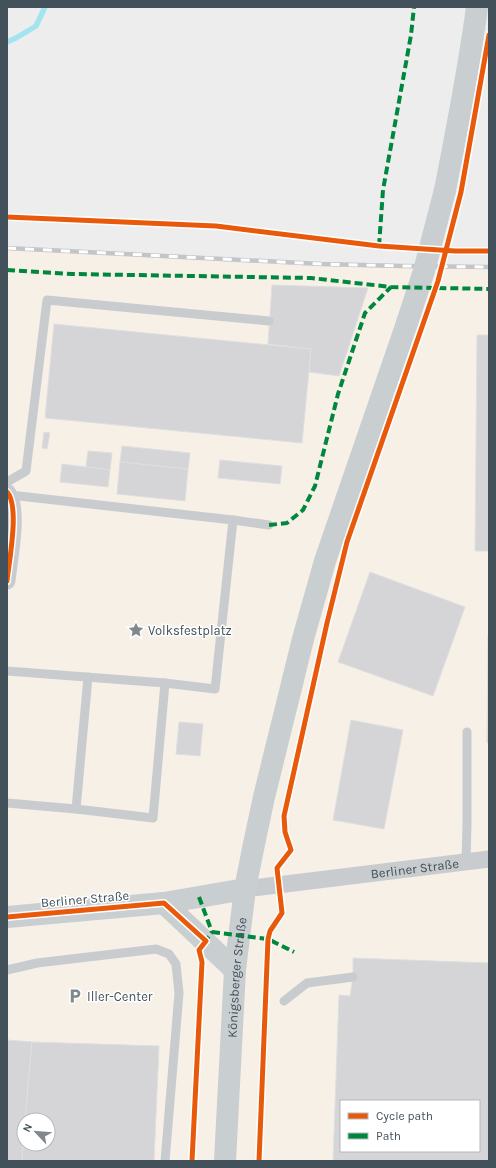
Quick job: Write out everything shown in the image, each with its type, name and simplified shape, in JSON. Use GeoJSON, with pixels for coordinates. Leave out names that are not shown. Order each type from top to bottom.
{"type":"FeatureCollection","features":[{"type":"Feature","properties":{"kind":"main road","name":"Königsberger Straße"},"geometry":{"type":"LineString","coordinates":[[224,1161],[235,970],[245,889],[264,797],[303,639],[325,561],[424,271],[445,190],[460,119],[477,7]]}},
{"type":"Feature","properties":{"kind":"main road","name":"Berliner Straße"},"geometry":{"type":"LineString","coordinates":[[7,918],[164,903],[245,889]]}},
{"type":"Feature","properties":{"kind":"main road"},"geometry":{"type":"LineString","coordinates":[[164,903],[235,970]]}},
{"type":"Feature","properties":{"kind":"street"},"geometry":{"type":"LineString","coordinates":[[7,581],[13,512],[8,490]]}},
{"type":"Feature","properties":{"kind":"street","name":"Berliner Straße"},"geometry":{"type":"LineString","coordinates":[[245,889],[489,859]]}},
{"type":"Feature","properties":{"kind":"lane"},"geometry":{"type":"LineString","coordinates":[[8,490],[26,471],[47,300],[269,321]]}},
{"type":"Feature","properties":{"kind":"lane"},"geometry":{"type":"LineString","coordinates":[[8,490],[269,525]]}},
{"type":"Feature","properties":{"kind":"lane"},"geometry":{"type":"LineString","coordinates":[[7,671],[165,683],[215,689],[233,520]]}},
{"type":"Feature","properties":{"kind":"lane"},"geometry":{"type":"LineString","coordinates":[[76,809],[88,677]]}},
{"type":"Feature","properties":{"kind":"lane"},"geometry":{"type":"LineString","coordinates":[[7,803],[153,818],[165,683]]}},
{"type":"Feature","properties":{"kind":"lane"},"geometry":{"type":"LineString","coordinates":[[466,862],[467,732]]}},
{"type":"Feature","properties":{"kind":"lane"},"geometry":{"type":"LineString","coordinates":[[7,970],[37,963],[156,950],[169,954],[176,964],[179,993],[165,1161]]}},
{"type":"Feature","properties":{"kind":"lane"},"geometry":{"type":"LineString","coordinates":[[284,1001],[307,983],[353,977]]}},
{"type":"Feature","properties":{"kind":"shaded area"},"geometry":{"type":"Polygon","coordinates":[[[7,249],[489,269],[489,1161],[7,1161],[7,249]]]}},
{"type":"Feature","properties":{"kind":"building"},"geometry":{"type":"Polygon","coordinates":[[[272,285],[368,288],[339,376],[309,372],[311,349],[268,344],[272,285]]]}},
{"type":"Feature","properties":{"kind":"building"},"geometry":{"type":"Polygon","coordinates":[[[54,324],[311,349],[302,443],[45,418],[54,324]]]}},
{"type":"Feature","properties":{"kind":"building"},"geometry":{"type":"Polygon","coordinates":[[[477,335],[489,335],[489,551],[475,551],[477,335]]]}},
{"type":"Feature","properties":{"kind":"building"},"geometry":{"type":"Polygon","coordinates":[[[44,432],[50,433],[47,449],[42,448],[44,432]]]}},
{"type":"Feature","properties":{"kind":"building"},"geometry":{"type":"Polygon","coordinates":[[[122,446],[190,453],[188,469],[120,462],[122,446]]]}},
{"type":"Feature","properties":{"kind":"building"},"geometry":{"type":"Polygon","coordinates":[[[88,451],[112,453],[110,470],[86,467],[88,451]]]}},
{"type":"Feature","properties":{"kind":"building"},"geometry":{"type":"Polygon","coordinates":[[[220,460],[282,466],[280,484],[218,478],[220,460]]]}},
{"type":"Feature","properties":{"kind":"building"},"geometry":{"type":"Polygon","coordinates":[[[120,462],[188,469],[185,501],[117,494],[120,462]]]}},
{"type":"Feature","properties":{"kind":"building"},"geometry":{"type":"Polygon","coordinates":[[[62,464],[110,470],[108,487],[60,482],[62,464]]]}},
{"type":"Feature","properties":{"kind":"building"},"geometry":{"type":"Polygon","coordinates":[[[370,572],[465,607],[433,696],[338,662],[370,572]]]}},
{"type":"Feature","properties":{"kind":"building"},"geometry":{"type":"Polygon","coordinates":[[[488,635],[489,743],[487,743],[488,635]]]}},
{"type":"Feature","properties":{"kind":"building"},"geometry":{"type":"Polygon","coordinates":[[[351,720],[403,730],[384,829],[333,820],[351,720]]]}},
{"type":"Feature","properties":{"kind":"building"},"geometry":{"type":"Polygon","coordinates":[[[179,722],[203,724],[200,756],[176,754],[179,722]]]}},
{"type":"Feature","properties":{"kind":"building"},"geometry":{"type":"Polygon","coordinates":[[[353,958],[489,963],[489,1161],[333,1161],[339,995],[350,996],[353,977],[353,958]]]}},
{"type":"Feature","properties":{"kind":"building"},"geometry":{"type":"Polygon","coordinates":[[[7,1040],[32,1042],[26,1112],[16,1112],[16,1152],[22,1152],[22,1161],[7,1161],[7,1040]]]}},
{"type":"Feature","properties":{"kind":"building"},"geometry":{"type":"Polygon","coordinates":[[[32,1042],[159,1046],[154,1161],[22,1161],[23,1152],[56,1152],[56,1112],[26,1112],[32,1042]]]}},
{"type":"Feature","properties":{"kind":"waterway"},"geometry":{"type":"LineString","coordinates":[[7,42],[36,26],[45,7]]}},
{"type":"Feature","properties":{"kind":"railway"},"geometry":{"type":"LineString","coordinates":[[7,248],[321,264],[489,267]]}},
{"type":"Feature","properties":{"kind":"marked path"},"geometry":{"type":"LineString","coordinates":[[379,246],[383,190],[411,35],[414,7]]}},
{"type":"Feature","properties":{"kind":"marked path"},"geometry":{"type":"LineString","coordinates":[[7,270],[72,274],[311,278],[391,287],[489,289]]}},
{"type":"Feature","properties":{"kind":"marked path"},"geometry":{"type":"LineString","coordinates":[[269,525],[287,523],[303,510],[315,486],[338,394],[365,313],[391,287]]}},
{"type":"Feature","properties":{"kind":"marked path"},"geometry":{"type":"LineString","coordinates":[[199,897],[212,932]]}},
{"type":"Feature","properties":{"kind":"marked path"},"geometry":{"type":"LineString","coordinates":[[212,932],[268,939],[294,952]]}},
{"type":"Feature","properties":{"kind":"marked path"},"geometry":{"type":"LineString","coordinates":[[204,943],[212,932]]}},
{"type":"Feature","properties":{"kind":"cycle path"},"geometry":{"type":"LineString","coordinates":[[259,1161],[268,939],[270,931],[282,913],[277,868],[291,850],[285,832],[284,816],[327,623],[347,542],[438,281],[461,192],[489,35]]}},
{"type":"Feature","properties":{"kind":"cycle path"},"geometry":{"type":"LineString","coordinates":[[7,217],[216,226],[379,246],[455,251],[489,251]]}},
{"type":"Feature","properties":{"kind":"cycle path"},"geometry":{"type":"LineString","coordinates":[[7,492],[11,499],[13,509],[13,534],[7,581]]}},
{"type":"Feature","properties":{"kind":"cycle path"},"geometry":{"type":"LineString","coordinates":[[7,917],[164,903],[206,941],[199,950],[202,962],[192,1161]]}},
{"type":"Feature","properties":{"kind":"place","name":"Volksfestplatz"},"geometry":{"type":"Point","coordinates":[136,630]}},
{"type":"Feature","properties":{"kind":"place","name":"Iller-Center"},"geometry":{"type":"Point","coordinates":[75,996]}}]}
